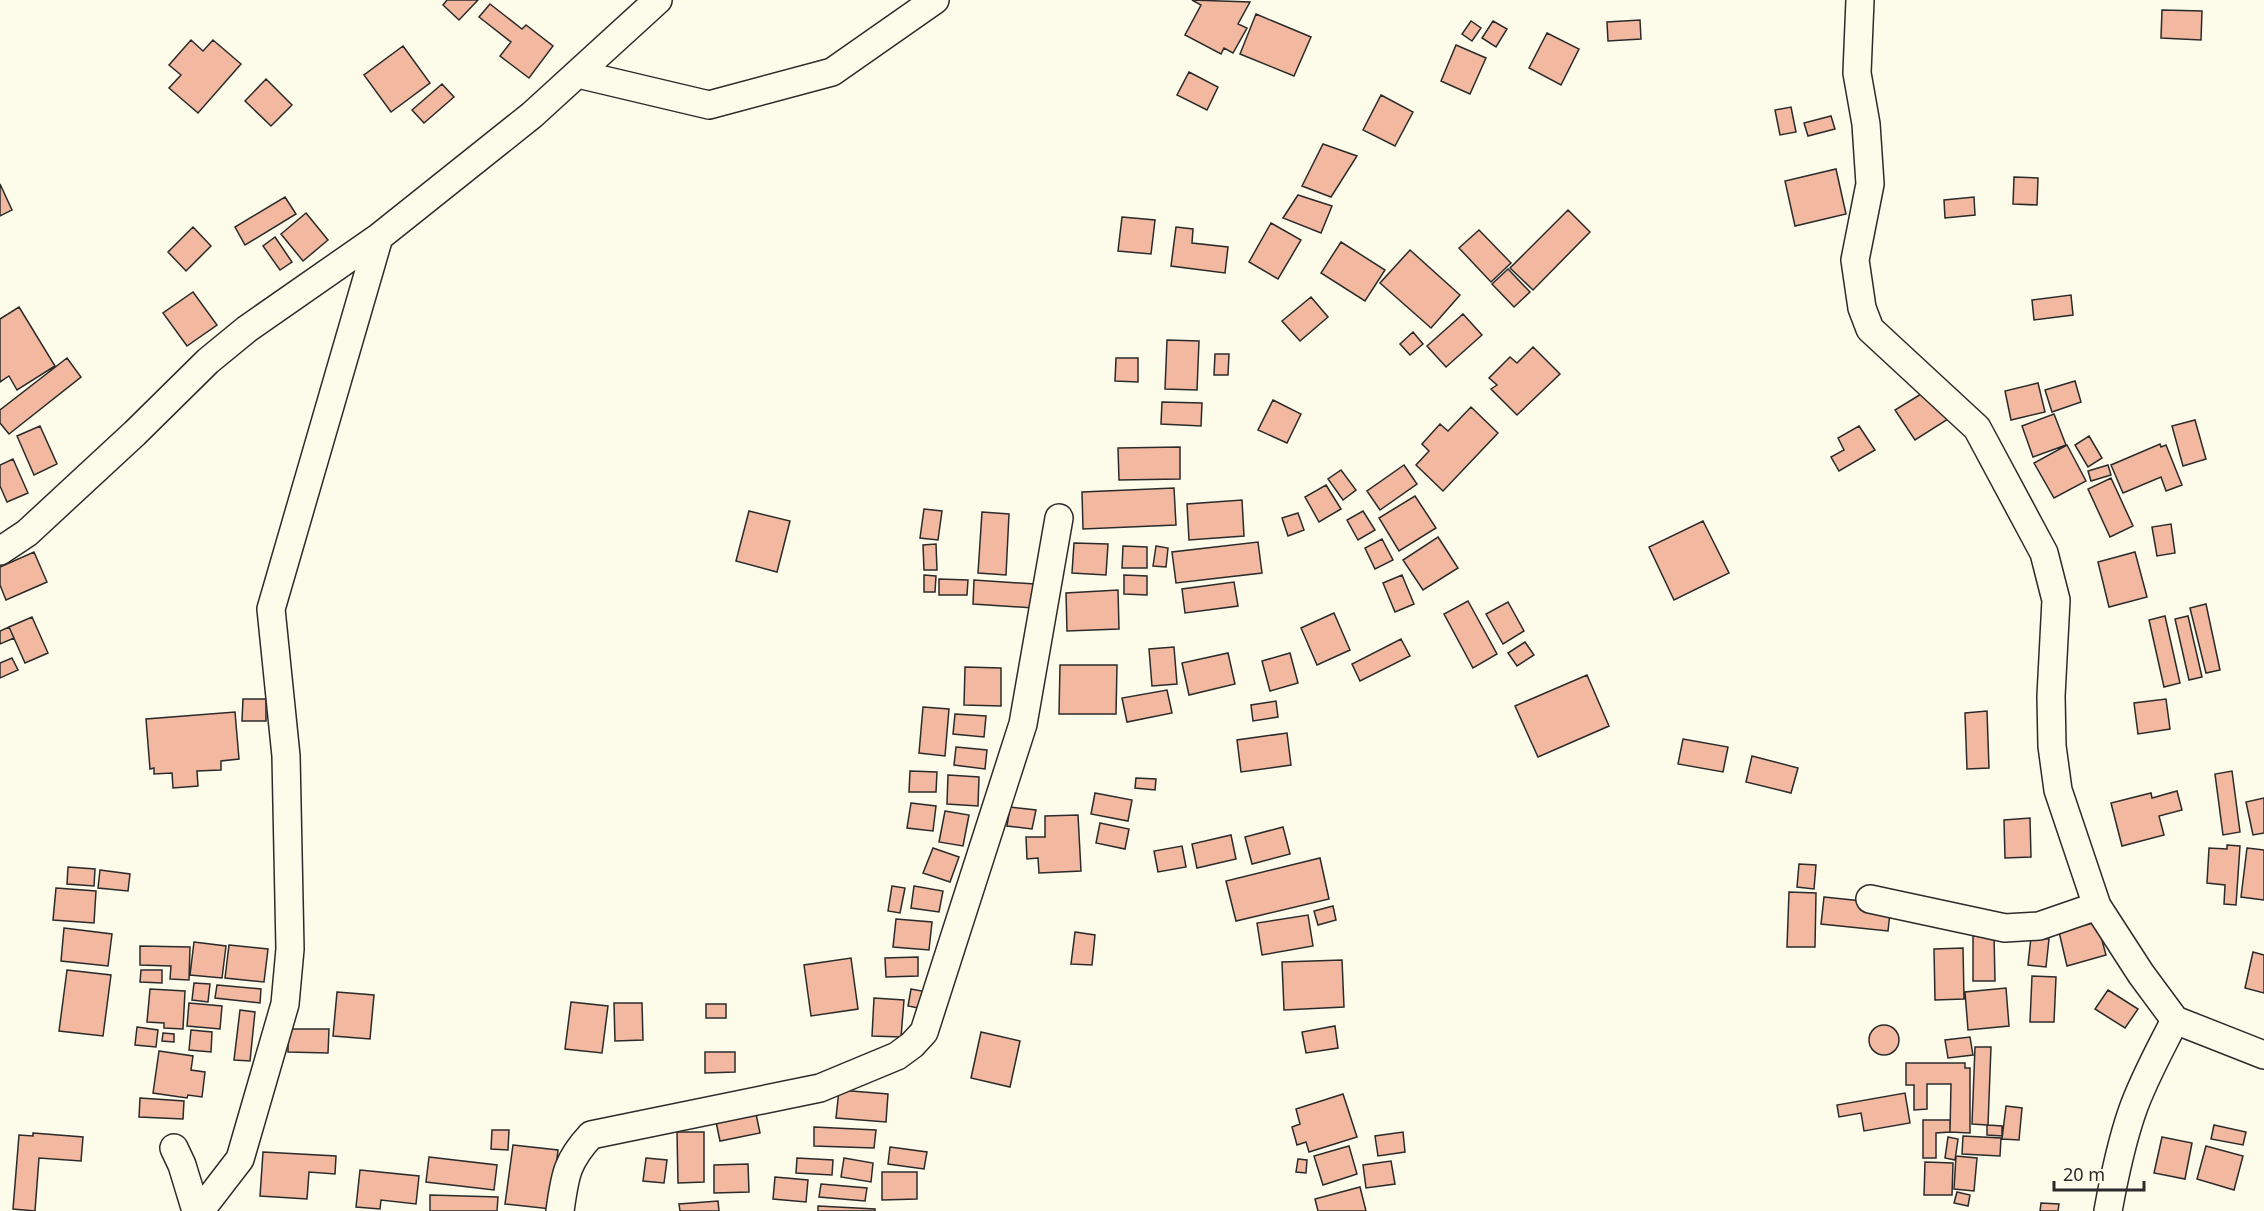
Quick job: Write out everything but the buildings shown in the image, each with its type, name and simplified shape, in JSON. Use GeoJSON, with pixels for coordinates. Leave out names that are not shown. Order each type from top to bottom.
{"type":"FeatureCollection","features":[{"type":"Feature","properties":{"kind":"street"},"geometry":{"type":"LineString","coordinates":[[0,551],[27,533],[135,433],[208,361],[247,329],[378,237],[532,115],[658,0]]}},
{"type":"Feature","properties":{"kind":"street"},"geometry":{"type":"LineString","coordinates":[[578,74],[709,105],[832,72],[935,0]]}},
{"type":"Feature","properties":{"kind":"street"},"geometry":{"type":"LineString","coordinates":[[1860,0],[1857,73],[1866,124],[1870,184],[1855,260],[1862,308],[1870,329],[1977,428],[2043,553],[2056,600],[2051,696],[2052,746],[2058,790],[2097,906],[2141,974],[2175,1020],[2264,1055]]}},
{"type":"Feature","properties":{"kind":"street"},"geometry":{"type":"LineString","coordinates":[[198,1211],[240,1159],[285,1004],[290,949],[286,756],[271,609],[378,237]]}},
{"type":"Feature","properties":{"kind":"street"},"geometry":{"type":"LineString","coordinates":[[560,1211],[566,1172],[576,1151],[591,1135],[820,1088],[897,1056],[924,1032],[1023,724],[1059,518]]}},
{"type":"Feature","properties":{"kind":"street"},"geometry":{"type":"LineString","coordinates":[[1870,899],[2005,928],[2039,926],[2097,906]]}},
{"type":"Feature","properties":{"kind":"street"},"geometry":{"type":"LineString","coordinates":[[2108,1211],[2112,1185],[2132,1112],[2151,1067],[2175,1020]]}},
{"type":"Feature","properties":{"kind":"street"},"geometry":{"type":"LineString","coordinates":[[174,1148],[183,1165],[198,1211]]}}]}
